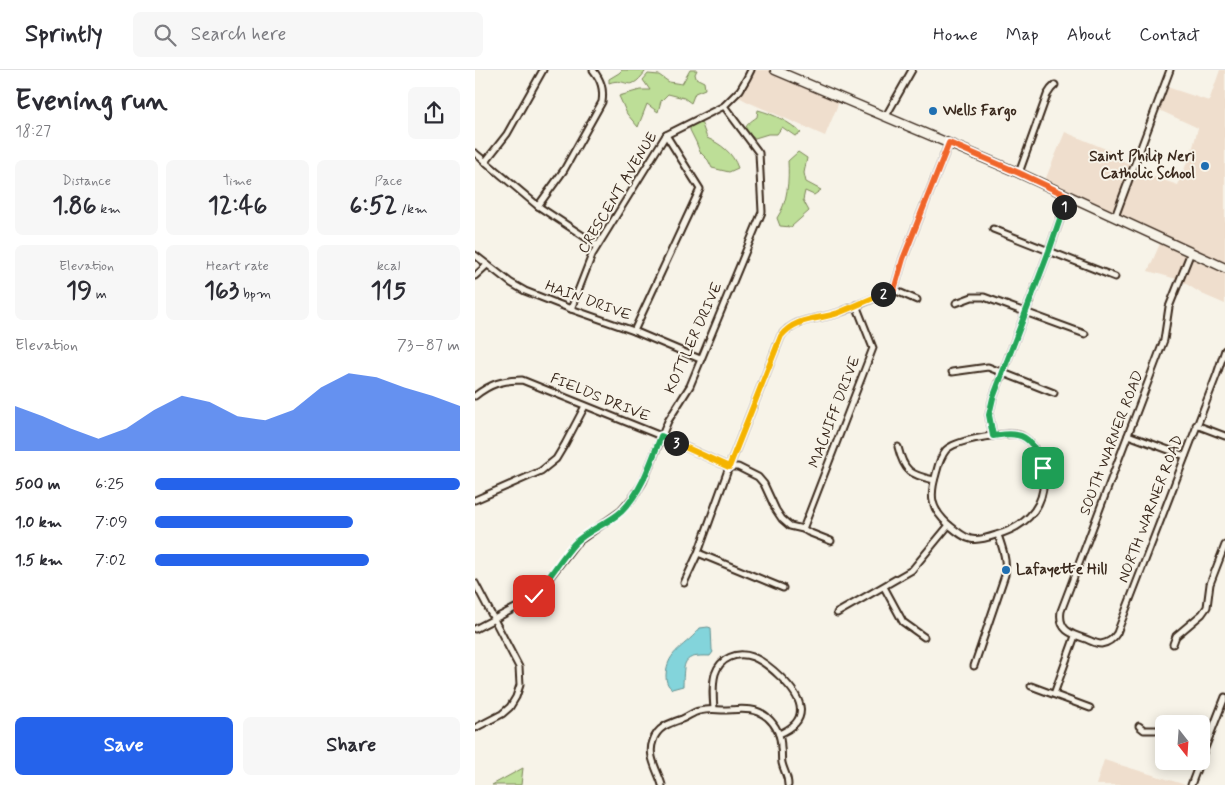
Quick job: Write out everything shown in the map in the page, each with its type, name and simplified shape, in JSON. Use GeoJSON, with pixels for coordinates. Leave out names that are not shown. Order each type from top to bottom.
{"type":"FeatureCollection","features":[{"type":"Feature","properties":{"kind":"main road"},"geometry":{"type":"LineString","coordinates":[[775,70],[1019,173],[1225,268]]}},
{"type":"Feature","properties":{"kind":"street"},"geometry":{"type":"LineString","coordinates":[[485,162],[507,134],[543,70]]}},
{"type":"Feature","properties":{"kind":"street"},"geometry":{"type":"LineString","coordinates":[[538,206],[563,170],[601,102],[603,90],[593,70]]}},
{"type":"Feature","properties":{"kind":"street","name":"CRESCENT AVENUE"},"geometry":{"type":"LineString","coordinates":[[571,309],[592,255],[666,135],[724,106],[740,90],[751,70]]}},
{"type":"Feature","properties":{"kind":"street"},"geometry":{"type":"LineString","coordinates":[[885,116],[912,70]]}},
{"type":"Feature","properties":{"kind":"street"},"geometry":{"type":"LineString","coordinates":[[1115,217],[1169,70]]}},
{"type":"Feature","properties":{"kind":"street"},"geometry":{"type":"LineString","coordinates":[[1019,173],[1047,95],[1055,85]]}},
{"type":"Feature","properties":{"kind":"street","name":"KOTTLER DRIVE"},"geometry":{"type":"LineString","coordinates":[[475,629],[523,604],[534,596],[576,543],[621,511],[643,482],[668,421],[690,386],[762,212],[759,153],[724,106]]}},
{"type":"Feature","properties":{"kind":"street"},"geometry":{"type":"LineString","coordinates":[[634,331],[700,189],[666,135]]}},
{"type":"Feature","properties":{"kind":"street"},"geometry":{"type":"LineString","coordinates":[[894,290],[903,259],[949,143]]}},
{"type":"Feature","properties":{"kind":"street"},"geometry":{"type":"LineString","coordinates":[[475,153],[538,206],[597,246]]}},
{"type":"Feature","properties":{"kind":"street"},"geometry":{"type":"LineString","coordinates":[[993,436],[990,407],[1068,196]]}},
{"type":"Feature","properties":{"kind":"street"},"geometry":{"type":"LineString","coordinates":[[993,229],[1115,277]]}},
{"type":"Feature","properties":{"kind":"street","name":"SOUTH WARNER ROAD"},"geometry":{"type":"LineString","coordinates":[[1075,636],[1062,626],[1061,611],[1164,340],[1169,307],[1191,252]]}},
{"type":"Feature","properties":{"kind":"street","name":"HAIN DRIVE"},"geometry":{"type":"LineString","coordinates":[[475,255],[511,283],[525,291],[634,331],[700,359]]}},
{"type":"Feature","properties":{"kind":"street"},"geometry":{"type":"LineString","coordinates":[[475,276],[487,264]]}},
{"type":"Feature","properties":{"kind":"street"},"geometry":{"type":"LineString","coordinates":[[684,583],[698,554],[729,467],[781,336],[785,331],[800,322],[837,313],[894,290],[917,300]]}},
{"type":"Feature","properties":{"kind":"street"},"geometry":{"type":"LineString","coordinates":[[956,302],[968,298],[988,298],[1085,334]]}},
{"type":"Feature","properties":{"kind":"street","name":"MACNIFF DRIVE"},"geometry":{"type":"LineString","coordinates":[[803,529],[873,348],[856,305]]}},
{"type":"Feature","properties":{"kind":"street","name":"NORTH WARNER ROAD"},"geometry":{"type":"LineString","coordinates":[[1075,636],[1099,644],[1110,640],[1117,633],[1225,350]]}},
{"type":"Feature","properties":{"kind":"street"},"geometry":{"type":"LineString","coordinates":[[952,372],[983,367],[994,368],[1054,393]]}},
{"type":"Feature","properties":{"kind":"street","name":"FIELDS DRIVE"},"geometry":{"type":"LineString","coordinates":[[475,396],[485,388],[507,380],[522,380],[661,436],[729,467],[738,467],[759,477],[781,519],[790,526],[803,529],[831,541]]}},
{"type":"Feature","properties":{"kind":"street"},"geometry":{"type":"LineString","coordinates":[[475,500],[541,472],[556,459],[585,406]]}},
{"type":"Feature","properties":{"kind":"street"},"geometry":{"type":"LineString","coordinates":[[1197,425],[1225,436]]}},
{"type":"Feature","properties":{"kind":"street"},"geometry":{"type":"LineString","coordinates":[[1018,435],[1027,440],[1034,448],[1041,460],[1044,476],[1042,492],[1033,512],[1017,526],[998,535],[973,540],[961,536],[937,513],[933,502],[932,490],[940,459],[950,447],[993,436],[1018,435]]}},
{"type":"Feature","properties":{"kind":"street"},"geometry":{"type":"LineString","coordinates":[[1128,435],[1185,456]]}},
{"type":"Feature","properties":{"kind":"street"},"geometry":{"type":"LineString","coordinates":[[898,447],[902,460],[911,472],[917,476],[934,480]]}},
{"type":"Feature","properties":{"kind":"street"},"geometry":{"type":"LineString","coordinates":[[837,613],[915,568],[949,525]]}},
{"type":"Feature","properties":{"kind":"street"},"geometry":{"type":"LineString","coordinates":[[974,666],[1005,575],[1005,555],[998,535]]}},
{"type":"Feature","properties":{"kind":"street"},"geometry":{"type":"LineString","coordinates":[[1173,644],[1176,636],[1202,614],[1207,607],[1210,584],[1225,545]]}},
{"type":"Feature","properties":{"kind":"street"},"geometry":{"type":"LineString","coordinates":[[698,554],[783,588]]}},
{"type":"Feature","properties":{"kind":"street"},"geometry":{"type":"LineString","coordinates":[[1218,563],[1225,566]]}},
{"type":"Feature","properties":{"kind":"street"},"geometry":{"type":"LineString","coordinates":[[475,583],[519,667],[520,685],[510,707],[502,714],[475,728]]}},
{"type":"Feature","properties":{"kind":"street"},"geometry":{"type":"LineString","coordinates":[[884,587],[903,622],[924,638]]}},
{"type":"Feature","properties":{"kind":"street"},"geometry":{"type":"LineString","coordinates":[[1054,694],[1075,636]]}},
{"type":"Feature","properties":{"kind":"street"},"geometry":{"type":"LineString","coordinates":[[714,709],[713,683],[715,673],[720,665],[726,658],[737,655],[751,656],[776,672],[789,686],[800,706],[799,720],[795,726],[779,734]]}},
{"type":"Feature","properties":{"kind":"street"},"geometry":{"type":"LineString","coordinates":[[1031,686],[1090,708]]}},
{"type":"Feature","properties":{"kind":"street"},"geometry":{"type":"LineString","coordinates":[[1210,735],[1225,697]]}},
{"type":"Feature","properties":{"kind":"street"},"geometry":{"type":"LineString","coordinates":[[662,785],[651,751],[653,740],[664,726],[697,711],[746,709],[753,710],[767,718],[779,734],[782,762],[788,776],[788,785]]}},
{"type":"Feature","properties":{"kind":"street"},"geometry":{"type":"LineString","coordinates":[[1139,726],[1144,730],[1155,730]]}},
{"type":"Feature","properties":{"kind":"street"},"geometry":{"type":"LineString","coordinates":[[1191,785],[1197,770]]}},
{"type":"Feature","properties":{"kind":"shaded area"},"geometry":{"type":"Polygon","coordinates":[[[751,70],[775,70],[841,97],[825,136],[735,95],[751,70]]]}},
{"type":"Feature","properties":{"kind":"shaded area"},"geometry":{"type":"Polygon","coordinates":[[[1220,70],[1225,70],[1225,304],[1202,294],[1180,280],[1148,271],[1162,239],[1043,185],[1065,132],[1113,152],[1112,158],[1134,165],[1133,170],[1178,185],[1193,147],[1198,128],[1155,108],[1164,86],[1209,101],[1220,70]]]}},
{"type":"Feature","properties":{"kind":"shaded area"},"geometry":{"type":"Polygon","coordinates":[[[1104,760],[1186,785],[1096,785],[1104,760]]]}},
{"type":"Feature","properties":{"kind":"green space"},"geometry":{"type":"Polygon","coordinates":[[[622,70],[645,70],[645,72],[631,84],[615,81],[609,83],[609,79],[622,70]]]}},
{"type":"Feature","properties":{"kind":"green space"},"geometry":{"type":"Polygon","coordinates":[[[690,70],[697,70],[696,78],[704,82],[705,89],[695,93],[691,103],[684,98],[668,94],[661,101],[658,112],[647,104],[638,127],[627,114],[619,96],[640,90],[650,90],[643,80],[648,74],[659,75],[669,82],[682,84],[690,70]]]}},
{"type":"Feature","properties":{"kind":"green space"},"geometry":{"type":"Polygon","coordinates":[[[758,110],[781,119],[801,133],[795,136],[782,127],[777,134],[768,134],[755,138],[744,133],[747,125],[757,117],[758,110]]]}},
{"type":"Feature","properties":{"kind":"green space"},"geometry":{"type":"Polygon","coordinates":[[[701,122],[707,138],[726,150],[738,168],[729,172],[712,168],[708,160],[700,152],[690,130],[690,124],[701,122]]]}},
{"type":"Feature","properties":{"kind":"green space"},"geometry":{"type":"Polygon","coordinates":[[[798,152],[807,158],[804,173],[806,182],[821,190],[814,195],[805,191],[803,200],[809,211],[791,227],[780,226],[777,218],[781,212],[787,191],[788,161],[798,152]]]}},
{"type":"Feature","properties":{"kind":"green space"},"geometry":{"type":"Polygon","coordinates":[[[523,768],[521,785],[492,785],[523,768]]]}},
{"type":"Feature","properties":{"kind":"water"},"geometry":{"type":"Polygon","coordinates":[[[700,628],[711,628],[713,652],[710,656],[689,658],[685,665],[683,686],[672,689],[666,677],[670,660],[678,649],[700,628]]]}},
{"type":"Feature","properties":{"kind":"place","name":"Wells Fargo"},"geometry":{"type":"Point","coordinates":[933,111]}},
{"type":"Feature","properties":{"kind":"place","name":"Saint Philip Neri Catholic School"},"geometry":{"type":"Point","coordinates":[1205,166]}},
{"type":"Feature","properties":{"kind":"place","name":"Lafayette Hill"},"geometry":{"type":"Point","coordinates":[1006,570]}},
{"type":"Feature","properties":{"kind":"route"},"geometry":{"type":"LineString","coordinates":[[534,596],[576,543],[621,511],[634,496],[643,482],[661,436],[729,467],[781,336],[785,331],[800,322],[837,313],[894,290],[903,259],[949,143],[1068,196],[1049,251],[1002,372],[989,415],[993,436],[1008,434],[1023,437],[1034,448],[1043,468]]}}]}
